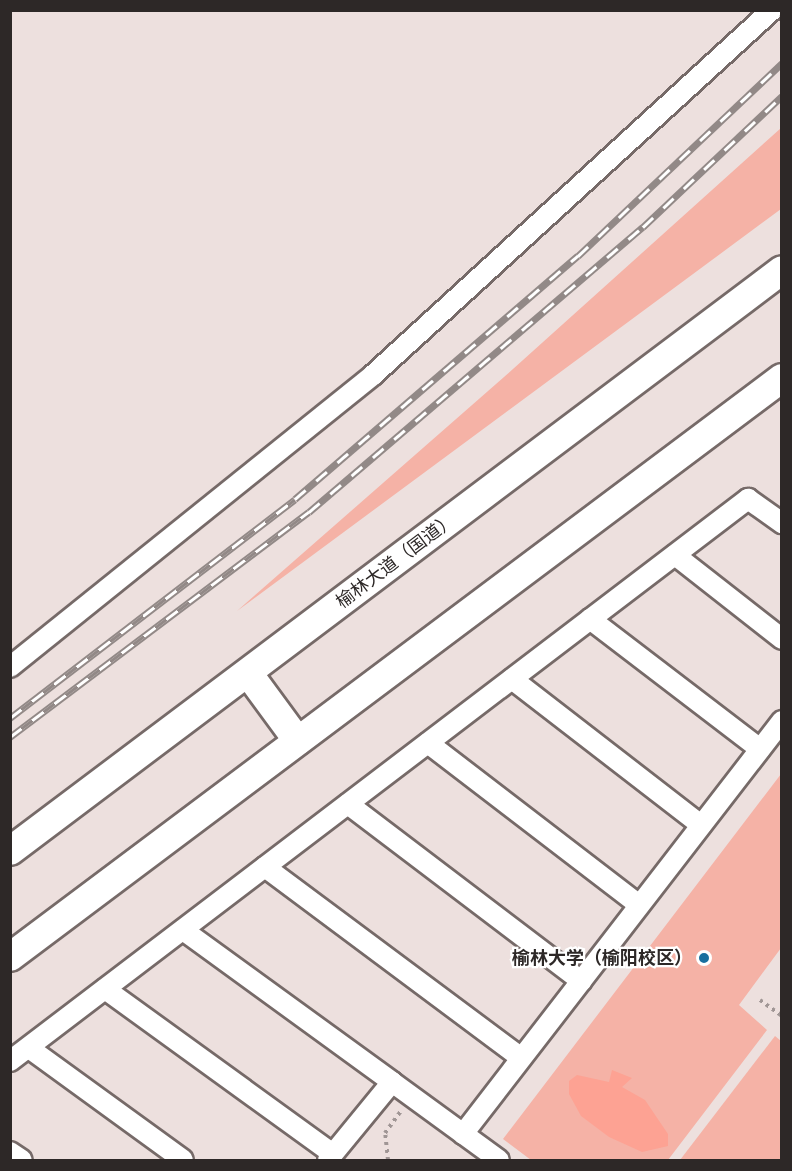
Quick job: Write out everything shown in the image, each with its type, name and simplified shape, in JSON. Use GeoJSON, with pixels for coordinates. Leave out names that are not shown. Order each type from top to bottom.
{"type":"FeatureCollection","features":[{"type":"Feature","properties":{"kind":"highway","name":"榆林大道（国道）"},"geometry":{"type":"LineString","coordinates":[[10,851],[782,270]]}},
{"type":"Feature","properties":{"kind":"highway"},"geometry":{"type":"LineString","coordinates":[[10,957],[782,378]]}},
{"type":"Feature","properties":{"kind":"highway"},"geometry":{"type":"LineString","coordinates":[[248,673],[298,741]]}},
{"type":"Feature","properties":{"kind":"street"},"geometry":{"type":"LineString","coordinates":[[10,667],[372,375],[772,10]]}},
{"type":"Feature","properties":{"kind":"street"},"geometry":{"type":"LineString","coordinates":[[10,1061],[748,499],[782,523]]}},
{"type":"Feature","properties":{"kind":"street"},"geometry":{"type":"LineString","coordinates":[[675,555],[782,639]]}},
{"type":"Feature","properties":{"kind":"street"},"geometry":{"type":"LineString","coordinates":[[590,619],[760,749]]}},
{"type":"Feature","properties":{"kind":"street"},"geometry":{"type":"LineString","coordinates":[[512,679],[701,825]]}},
{"type":"Feature","properties":{"kind":"street"},"geometry":{"type":"LineString","coordinates":[[463,1134],[782,721]]}},
{"type":"Feature","properties":{"kind":"street"},"geometry":{"type":"LineString","coordinates":[[428,743],[639,905]]}},
{"type":"Feature","properties":{"kind":"street"},"geometry":{"type":"LineString","coordinates":[[348,804],[580,981]]}},
{"type":"Feature","properties":{"kind":"street"},"geometry":{"type":"LineString","coordinates":[[265,867],[521,1058]]}},
{"type":"Feature","properties":{"kind":"street"},"geometry":{"type":"LineString","coordinates":[[183,930],[499,1161]]}},
{"type":"Feature","properties":{"kind":"street"},"geometry":{"type":"LineString","coordinates":[[105,989],[331,1157],[392,1082]]}},
{"type":"Feature","properties":{"kind":"street"},"geometry":{"type":"LineString","coordinates":[[29,1047],[183,1161]]}},
{"type":"Feature","properties":{"kind":"street"},"geometry":{"type":"LineString","coordinates":[[10,1152],[22,1161]]}},
{"type":"Feature","properties":{"kind":"path"},"geometry":{"type":"LineString","coordinates":[[760,1000],[782,1016]]}},
{"type":"Feature","properties":{"kind":"path"},"geometry":{"type":"LineString","coordinates":[[388,1161],[386,1133],[411,1096]]}},
{"type":"Feature","properties":{"kind":"shaded area"},"geometry":{"type":"Polygon","coordinates":[[[781,128],[781,209],[237,611],[513,369],[781,128]]]}},
{"type":"Feature","properties":{"kind":"shaded area","name":"榆林大学（榆阳校区）"},"geometry":{"type":"Polygon","coordinates":[[[781,774],[781,948],[739,1005],[767,1030],[668,1160],[531,1160],[503,1139],[781,774]]]}},
{"type":"Feature","properties":{"kind":"shaded area"},"geometry":{"type":"Polygon","coordinates":[[[775,1036],[781,1041],[781,1160],[680,1160],[775,1036]]]}},
{"type":"Feature","properties":{"kind":"shaded area"},"geometry":{"type":"Polygon","coordinates":[[[612,1070],[632,1078],[622,1087],[645,1100],[668,1134],[668,1146],[642,1152],[609,1137],[581,1116],[569,1094],[569,1081],[577,1075],[609,1082],[612,1070]]]}},
{"type":"Feature","properties":{"kind":"railway"},"geometry":{"type":"LineString","coordinates":[[10,718],[295,499],[578,256],[782,63]]}},
{"type":"Feature","properties":{"kind":"railway"},"geometry":{"type":"LineString","coordinates":[[10,737],[309,512],[643,227],[782,96]]}},
{"type":"Feature","properties":{"kind":"place","name":"榆林大学（榆阳校区）"},"geometry":{"type":"Point","coordinates":[704,958]}}]}
